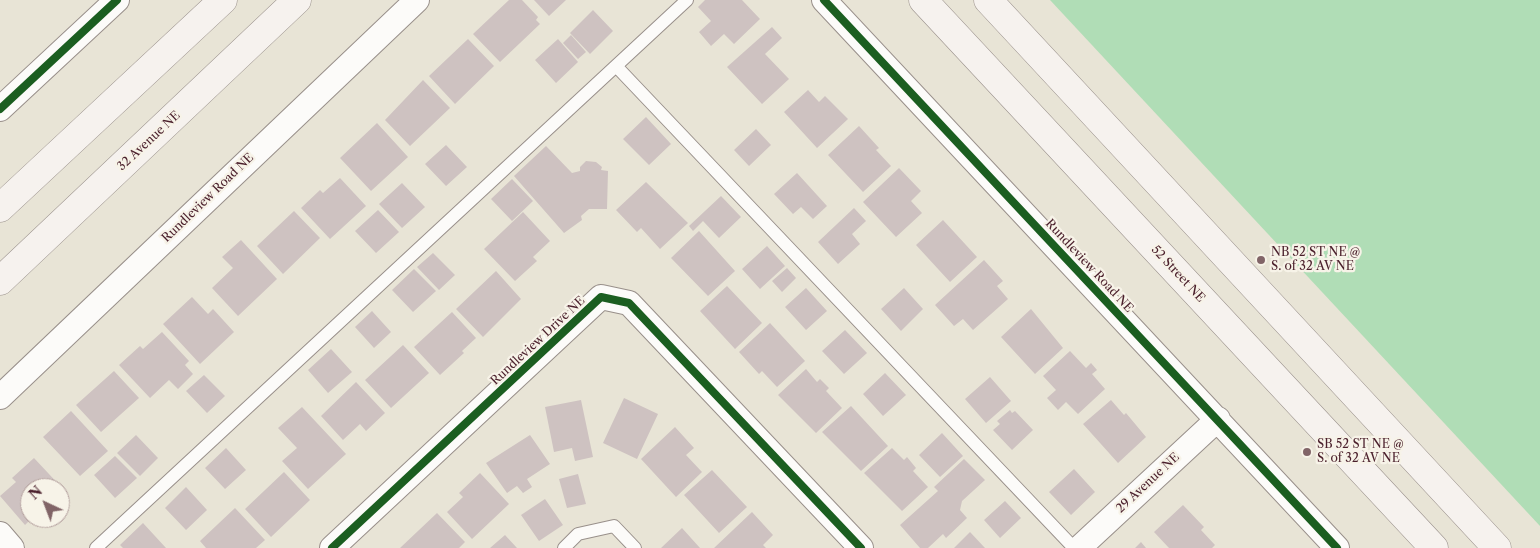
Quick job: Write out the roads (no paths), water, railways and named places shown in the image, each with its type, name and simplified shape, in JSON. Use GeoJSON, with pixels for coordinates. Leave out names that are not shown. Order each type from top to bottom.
{"type":"FeatureCollection","features":[{"type":"Feature","properties":{"kind":"main road"},"geometry":{"type":"LineString","coordinates":[[0,208],[223,0]]}},
{"type":"Feature","properties":{"kind":"main road","name":"32 Avenue NE"},"geometry":{"type":"LineString","coordinates":[[0,281],[298,0]]}},
{"type":"Feature","properties":{"kind":"main road","name":"52 Street NE"},"geometry":{"type":"LineString","coordinates":[[923,0],[1434,548]]}},
{"type":"Feature","properties":{"kind":"main road"},"geometry":{"type":"LineString","coordinates":[[988,0],[1498,548]]}},
{"type":"Feature","properties":{"kind":"street"},"geometry":{"type":"LineString","coordinates":[[0,110],[117,0]]}},
{"type":"Feature","properties":{"kind":"street","name":"Rundleview Road NE"},"geometry":{"type":"LineString","coordinates":[[0,396],[417,0]]}},
{"type":"Feature","properties":{"kind":"street","name":"Rundleview Road NE"},"geometry":{"type":"LineString","coordinates":[[824,0],[1337,548]]}},
{"type":"Feature","properties":{"kind":"street","name":"Rundleview Drive NE"},"geometry":{"type":"LineString","coordinates":[[332,548],[601,297],[629,303],[861,548]]}},
{"type":"Feature","properties":{"kind":"street","name":"29 Avenue NE"},"geometry":{"type":"LineString","coordinates":[[1079,548],[1218,419]]}},
{"type":"Feature","properties":{"kind":"street"},"geometry":{"type":"LineString","coordinates":[[0,534],[12,548]]}},
{"type":"Feature","properties":{"kind":"lane"},"geometry":{"type":"LineString","coordinates":[[96,548],[687,0]]}},
{"type":"Feature","properties":{"kind":"lane"},"geometry":{"type":"LineString","coordinates":[[616,66],[1074,548]]}},
{"type":"Feature","properties":{"kind":"lane"},"geometry":{"type":"LineString","coordinates":[[564,548],[578,534],[614,526],[635,548]]}},
{"type":"Feature","properties":{"kind":"place","name":"NB 52 ST NE @ S. of 32 AV NE"},"geometry":{"type":"Point","coordinates":[1261,260]}},
{"type":"Feature","properties":{"kind":"place","name":"SB 52 ST NE @ S. of 32 AV NE"},"geometry":{"type":"Point","coordinates":[1307,452]}}]}
